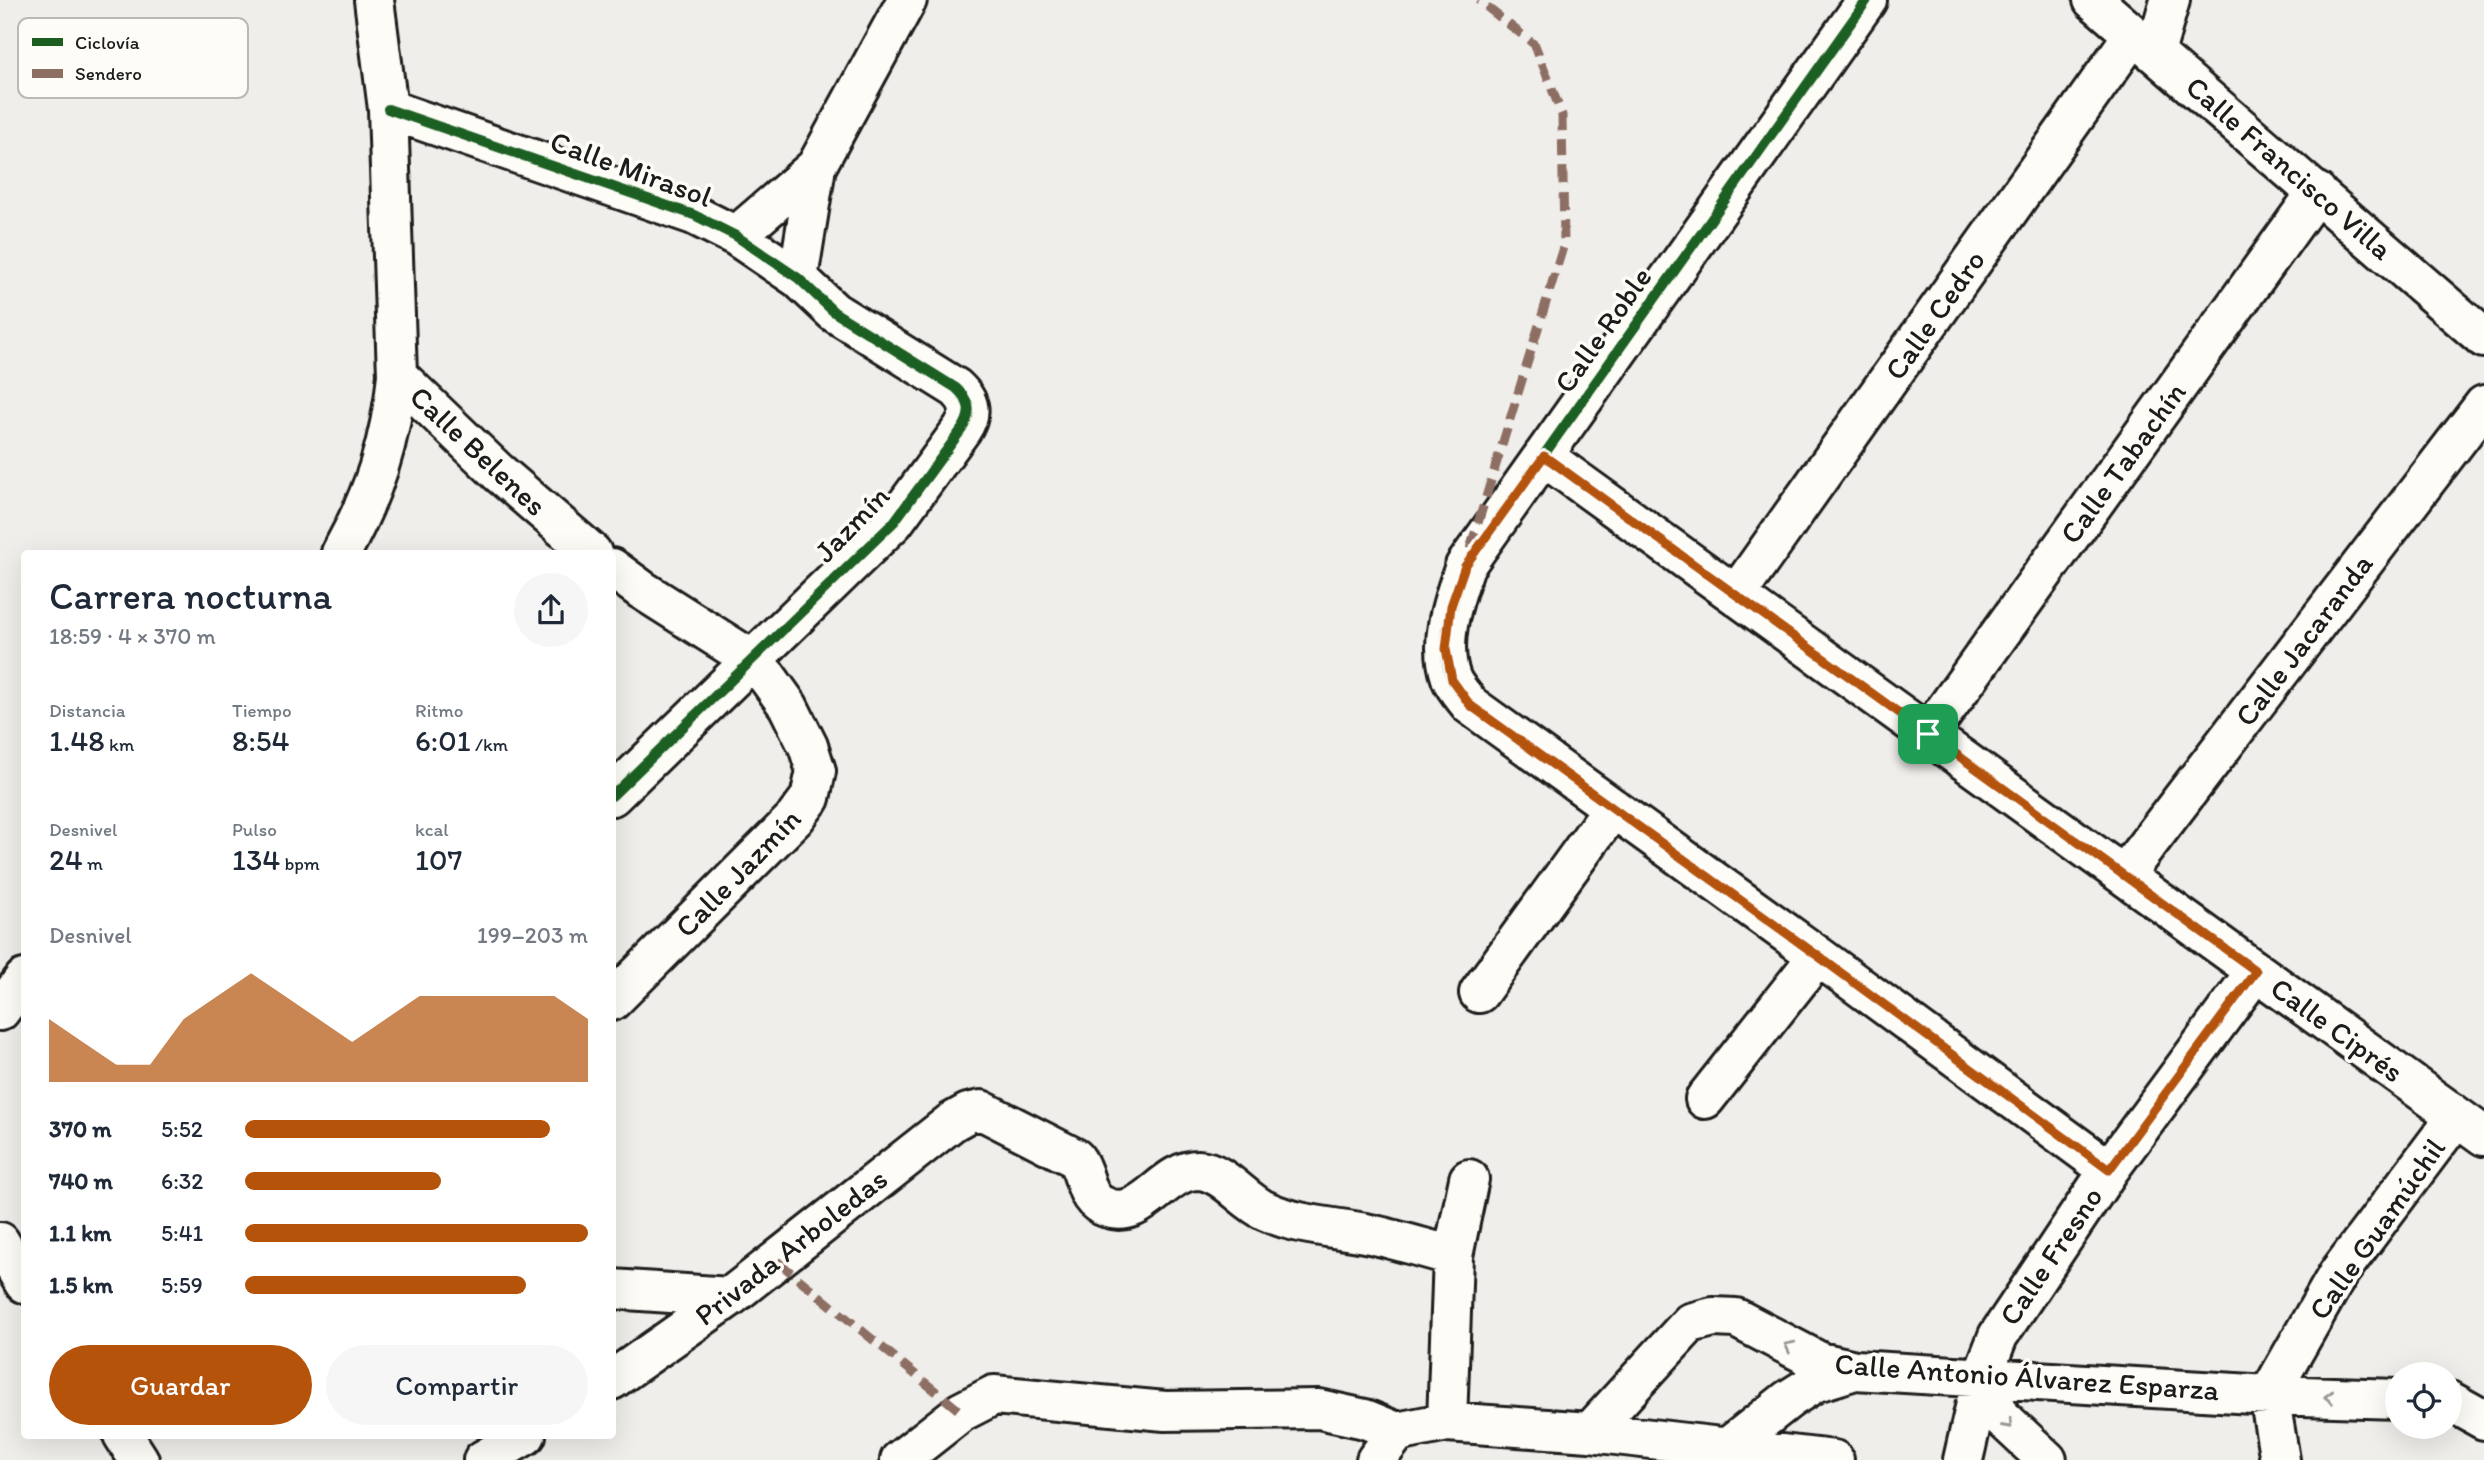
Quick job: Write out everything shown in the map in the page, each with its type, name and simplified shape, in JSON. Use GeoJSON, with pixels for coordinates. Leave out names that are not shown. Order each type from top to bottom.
{"type":"FeatureCollection","features":[{"type":"Feature","properties":{"kind":"street"},"geometry":{"type":"LineString","coordinates":[[342,550],[382,465],[393,416],[397,375],[388,109],[374,0]]}},
{"type":"Feature","properties":{"kind":"street"},"geometry":{"type":"LineString","coordinates":[[798,278],[816,167],[906,0]]}},
{"type":"Feature","properties":{"kind":"street","name":"Calle Roble"},"geometry":{"type":"LineString","coordinates":[[1613,808],[1470,705],[1452,680],[1446,649],[1451,606],[1465,566],[1867,0]]}},
{"type":"Feature","properties":{"kind":"street","name":"Calle Francisco Villa"},"geometry":{"type":"LineString","coordinates":[[2092,0],[2484,338]]}},
{"type":"Feature","properties":{"kind":"street","name":"Calle Cedro"},"geometry":{"type":"LineString","coordinates":[[1736,595],[2144,44],[2170,0]]}},
{"type":"Feature","properties":{"kind":"street","name":"Calle Mirasol"},"geometry":{"type":"LineString","coordinates":[[388,109],[694,215],[736,236],[798,278],[834,312],[956,388],[965,397],[970,409]]}},
{"type":"Feature","properties":{"kind":"street"},"geometry":{"type":"LineString","coordinates":[[736,236],[816,167]]}},
{"type":"Feature","properties":{"kind":"street","name":"Calle Tabachín"},"geometry":{"type":"LineString","coordinates":[[1928,734],[2317,192]]}},
{"type":"Feature","properties":{"kind":"street","name":"Calle Belenes"},"geometry":{"type":"LineString","coordinates":[[397,375],[498,472],[589,550]]}},
{"type":"Feature","properties":{"kind":"street","name":"Calle Jacaranda"},"geometry":{"type":"LineString","coordinates":[[2124,875],[2484,405]]}},
{"type":"Feature","properties":{"kind":"street","name":"Jazmín"},"geometry":{"type":"LineString","coordinates":[[751,659],[894,522],[962,429],[969,418],[970,409]]}},
{"type":"Feature","properties":{"kind":"street","name":"Calle Ciprés"},"geometry":{"type":"LineString","coordinates":[[1544,456],[2470,1126]]}},
{"type":"Feature","properties":{"kind":"street"},"geometry":{"type":"LineString","coordinates":[[616,571],[751,659],[616,792]]}},
{"type":"Feature","properties":{"kind":"street","name":"Calle Jazmín"},"geometry":{"type":"LineString","coordinates":[[616,996],[777,838],[810,798],[816,771],[808,746],[788,706],[751,659]]}},
{"type":"Feature","properties":{"kind":"street"},"geometry":{"type":"LineString","coordinates":[[1479,993],[1613,808],[2109,1170]]}},
{"type":"Feature","properties":{"kind":"street"},"geometry":{"type":"LineString","coordinates":[[1705,1099],[1818,956]]}},
{"type":"Feature","properties":{"kind":"street","name":"Calle Fresno"},"geometry":{"type":"LineString","coordinates":[[1963,1460],[1982,1377],[1998,1336],[2109,1170],[2256,971]]}},
{"type":"Feature","properties":{"kind":"street"},"geometry":{"type":"LineString","coordinates":[[0,1011],[21,983]]}},
{"type":"Feature","properties":{"kind":"street","name":"Privada Arboledas"},"geometry":{"type":"LineString","coordinates":[[616,1377],[730,1297],[952,1122],[968,1113],[981,1110],[1074,1158],[1080,1165],[1088,1195],[1097,1204],[1107,1208],[1117,1211],[1129,1209],[1174,1177],[1187,1171],[1202,1170],[1228,1183],[1249,1202],[1299,1222],[1370,1234],[1453,1256]]}},
{"type":"Feature","properties":{"kind":"street","name":"Calle Guamúchil"},"geometry":{"type":"LineString","coordinates":[[2270,1395],[2338,1274],[2470,1126]]}},
{"type":"Feature","properties":{"kind":"street"},"geometry":{"type":"LineString","coordinates":[[1447,1422],[1453,1256],[1469,1179]]}},
{"type":"Feature","properties":{"kind":"street"},"geometry":{"type":"LineString","coordinates":[[0,1242],[21,1278]]}},
{"type":"Feature","properties":{"kind":"street"},"geometry":{"type":"LineString","coordinates":[[616,1289],[730,1297]]}},
{"type":"Feature","properties":{"kind":"street","name":"Calle Antonio Álvarez Esparza"},"geometry":{"type":"LineString","coordinates":[[1590,1432],[1690,1323],[1713,1317],[1736,1318],[1820,1362],[1855,1370],[2270,1395],[2385,1399]]}},
{"type":"Feature","properties":{"kind":"street"},"geometry":{"type":"LineString","coordinates":[[1727,1448],[1789,1399],[1816,1382],[1855,1370]]}},
{"type":"Feature","properties":{"kind":"street"},"geometry":{"type":"LineString","coordinates":[[1982,1377],[2001,1417],[2047,1460]]}},
{"type":"Feature","properties":{"kind":"street"},"geometry":{"type":"LineString","coordinates":[[900,1460],[961,1412],[982,1398],[993,1395],[1165,1411],[1319,1409],[1365,1419],[1386,1446],[1447,1422],[1590,1432],[1834,1460]]}},
{"type":"Feature","properties":{"kind":"street"},"geometry":{"type":"LineString","coordinates":[[2270,1395],[2280,1460]]}},
{"type":"Feature","properties":{"kind":"street"},"geometry":{"type":"LineString","coordinates":[[2462,1408],[2484,1420]]}},
{"type":"Feature","properties":{"kind":"street"},"geometry":{"type":"LineString","coordinates":[[483,1460],[519,1439]]}},
{"type":"Feature","properties":{"kind":"marked path"},"geometry":{"type":"LineString","coordinates":[[1470,549],[1564,244],[1562,115],[1535,45],[1478,0]]}},
{"type":"Feature","properties":{"kind":"marked path"},"geometry":{"type":"LineString","coordinates":[[777,1261],[961,1412]]}},
{"type":"Feature","properties":{"kind":"cycle path"},"geometry":{"type":"LineString","coordinates":[[1867,0],[1465,566],[1449,621],[1447,664],[1453,682],[1470,705],[2109,1170]]}},
{"type":"Feature","properties":{"kind":"cycle path"},"geometry":{"type":"LineString","coordinates":[[388,109],[694,215],[736,236],[798,278],[834,312],[956,388],[967,402],[969,412],[962,429],[894,522],[616,792]]}},
{"type":"Feature","properties":{"kind":"route"},"geometry":{"type":"LineString","coordinates":[[1544,456],[1928,734],[2256,971],[2109,1170],[1470,705],[1452,680],[1446,649],[1451,606],[1465,566],[1544,456]]}}]}
